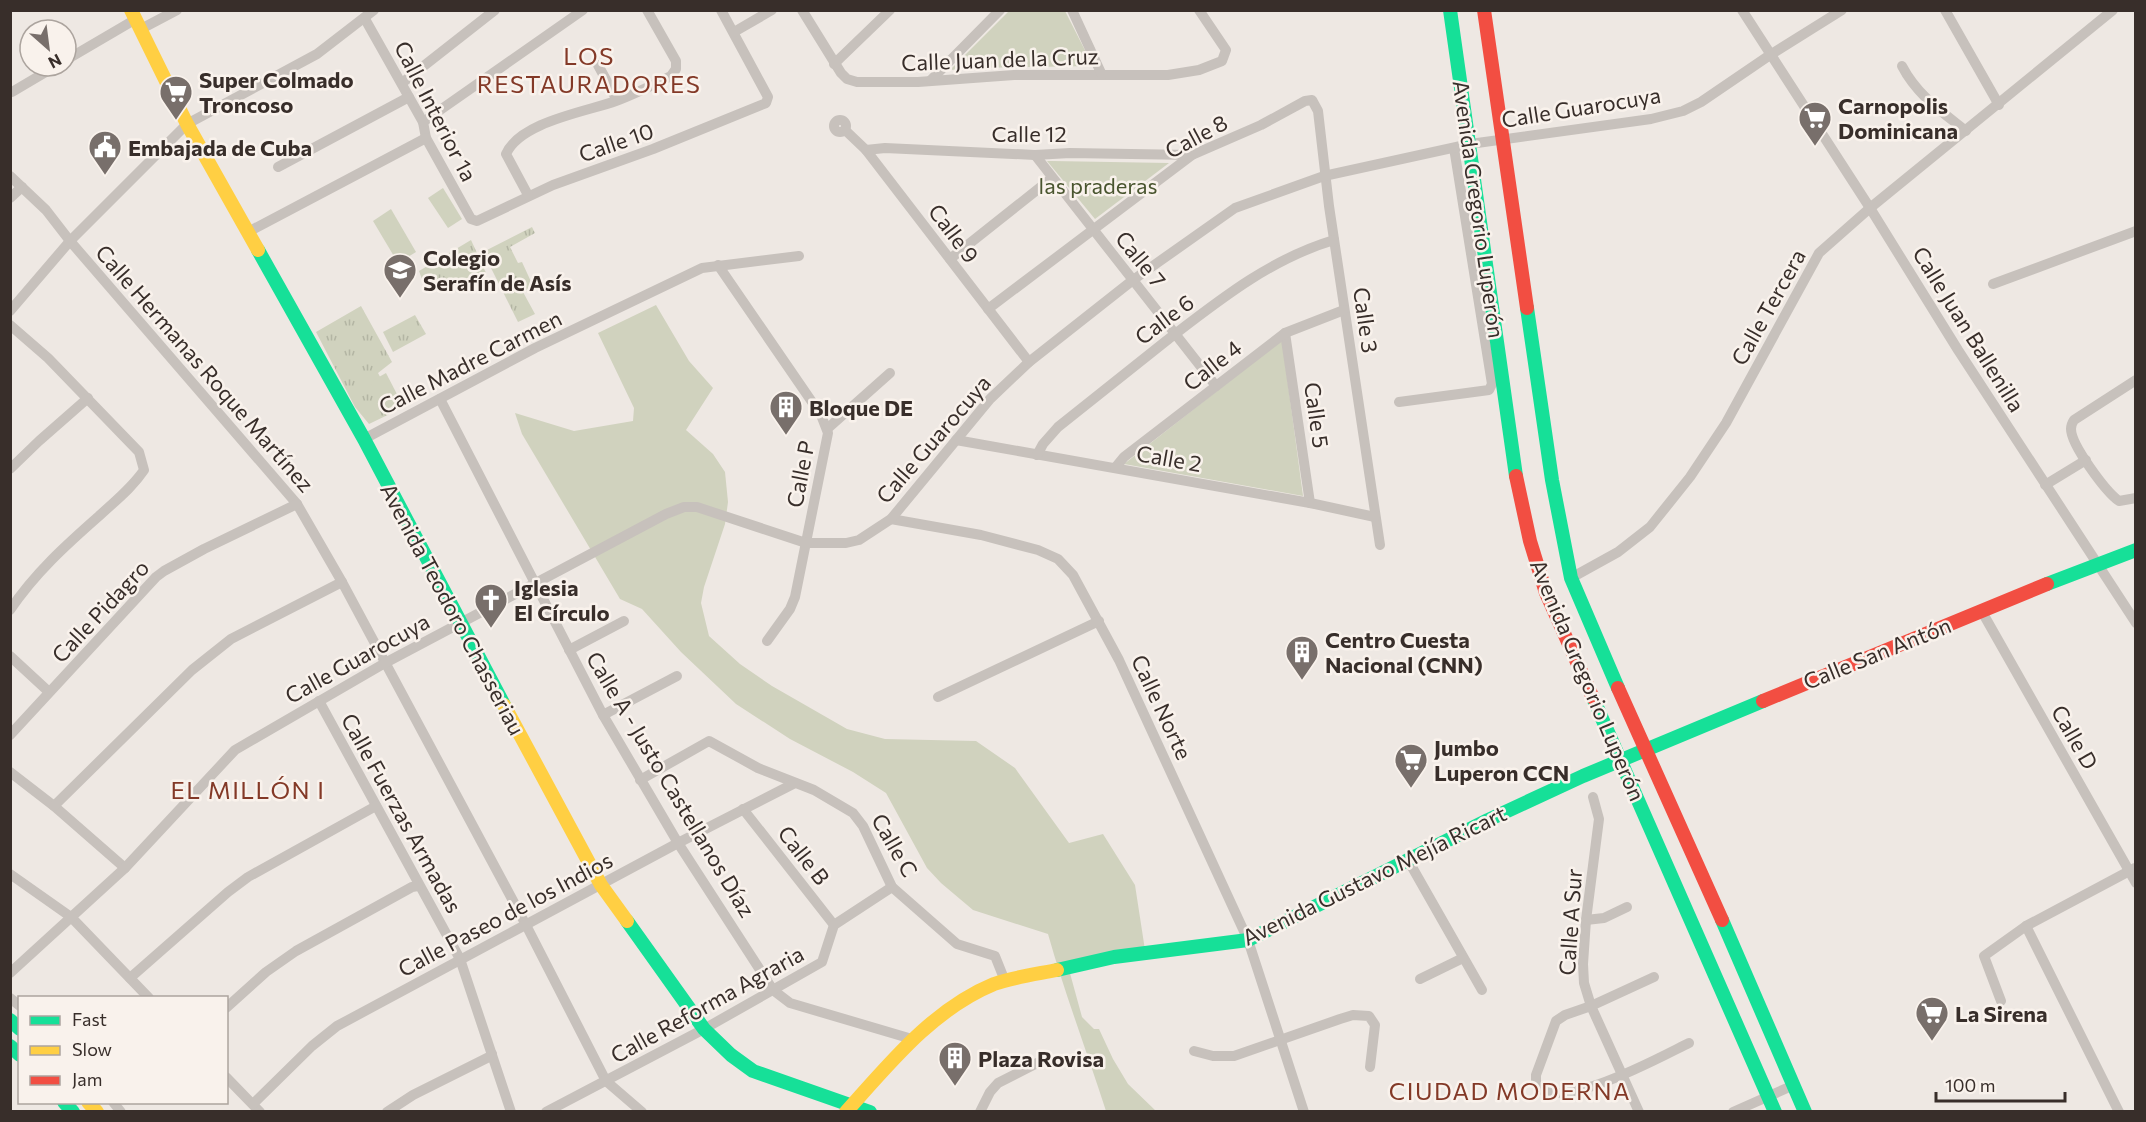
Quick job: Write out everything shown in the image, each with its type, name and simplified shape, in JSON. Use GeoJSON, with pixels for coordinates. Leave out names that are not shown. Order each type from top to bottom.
{"type":"FeatureCollection","features":[{"type":"Feature","properties":{"kind":"street"},"geometry":{"type":"LineString","coordinates":[[78,53],[136,19],[177,10]]}},
{"type":"Feature","properties":{"kind":"street"},"geometry":{"type":"LineString","coordinates":[[402,83],[495,10]]}},
{"type":"Feature","properties":{"kind":"street"},"geometry":{"type":"LineString","coordinates":[[423,122],[583,10]]}},
{"type":"Feature","properties":{"kind":"street"},"geometry":{"type":"LineString","coordinates":[[528,195],[506,154],[508,149],[536,126],[617,100],[671,76],[676,69],[676,61],[647,10]]}},
{"type":"Feature","properties":{"kind":"street"},"geometry":{"type":"LineString","coordinates":[[721,10],[734,32],[772,10]]}},
{"type":"Feature","properties":{"kind":"street","name":"Calle Juan de la Cruz"},"geometry":{"type":"LineString","coordinates":[[802,10],[834,64],[847,79],[856,82],[918,82],[1014,75],[1186,73],[1222,61],[1226,50],[1199,10]]}},
{"type":"Feature","properties":{"kind":"street"},"geometry":{"type":"LineString","coordinates":[[834,64],[890,10]]}},
{"type":"Feature","properties":{"kind":"street"},"geometry":{"type":"LineString","coordinates":[[932,80],[1000,10]]}},
{"type":"Feature","properties":{"kind":"street"},"geometry":{"type":"LineString","coordinates":[[1072,10],[1102,75]]}},
{"type":"Feature","properties":{"kind":"street","name":"Avenida Gregorio Luperón"},"geometry":{"type":"LineString","coordinates":[[1450,10],[1518,487],[1530,541],[1546,593],[1775,1112]]}},
{"type":"Feature","properties":{"kind":"street","name":"Avenida Gregorio Luperón"},"geometry":{"type":"LineString","coordinates":[[1484,10],[1552,480],[1571,578],[1601,651],[1805,1112]]}},
{"type":"Feature","properties":{"kind":"street","name":"Calle Juan Ballenilla"},"geometry":{"type":"LineString","coordinates":[[1742,10],[2045,485],[2136,623]]}},
{"type":"Feature","properties":{"kind":"street","name":"Calle Guarocuya"},"geometry":{"type":"LineString","coordinates":[[10,973],[125,868],[235,750],[459,623],[666,514],[684,507],[698,507],[806,543],[846,543],[859,540],[891,519],[990,399],[1029,362],[1133,280],[1235,208],[1324,176],[1470,144],[1651,119],[1683,111],[1701,102],[1842,10]]}},
{"type":"Feature","properties":{"kind":"street"},"geometry":{"type":"LineString","coordinates":[[1944,10],[1998,105]]}},
{"type":"Feature","properties":{"kind":"street","name":"Calle Tercera"},"geometry":{"type":"LineString","coordinates":[[1571,578],[1618,552],[1650,526],[1689,477],[1726,423],[1820,253],[1870,208],[2113,10]]}},
{"type":"Feature","properties":{"kind":"street"},"geometry":{"type":"LineString","coordinates":[[10,311],[70,241],[187,124],[317,54],[370,15]]}},
{"type":"Feature","properties":{"kind":"street","name":"Calle Interior 1a"},"geometry":{"type":"LineString","coordinates":[[370,15],[423,122],[426,138],[474,220]]}},
{"type":"Feature","properties":{"kind":"street","name":"Avenida Teodoro Chasseriau"},"geometry":{"type":"LineString","coordinates":[[136,19],[187,124],[364,440],[459,623],[601,885],[704,1029],[737,1059],[753,1071],[849,1108],[870,1112]]}},
{"type":"Feature","properties":{"kind":"street","name":"Calle 10"},"geometry":{"type":"LineString","coordinates":[[474,220],[528,195],[697,132],[766,103],[768,97],[734,32]]}},
{"type":"Feature","properties":{"kind":"street"},"geometry":{"type":"LineString","coordinates":[[598,65],[617,100]]}},
{"type":"Feature","properties":{"kind":"street"},"geometry":{"type":"LineString","coordinates":[[1902,66],[1912,85],[1966,131]]}},
{"type":"Feature","properties":{"kind":"street"},"geometry":{"type":"LineString","coordinates":[[12,92],[36,78]]}},
{"type":"Feature","properties":{"kind":"street"},"geometry":{"type":"LineString","coordinates":[[278,166],[409,97]]}},
{"type":"Feature","properties":{"kind":"street","name":"Calle 8"},"geometry":{"type":"LineString","coordinates":[[988,309],[1192,155],[1261,125],[1305,101],[1314,101]]}},
{"type":"Feature","properties":{"kind":"street","name":"Calle 3"},"geometry":{"type":"LineString","coordinates":[[1314,101],[1318,111],[1324,176],[1380,545]]}},
{"type":"Feature","properties":{"kind":"street","name":"Calle 9"},"geometry":{"type":"LineString","coordinates":[[845,130],[866,150],[1029,362]]}},
{"type":"Feature","properties":{"kind":"street"},"geometry":{"type":"LineString","coordinates":[[248,232],[426,138]]}},
{"type":"Feature","properties":{"kind":"street","name":"Calle 12"},"geometry":{"type":"LineString","coordinates":[[866,150],[885,148],[1035,155],[1070,153],[1192,155]]}},
{"type":"Feature","properties":{"kind":"street"},"geometry":{"type":"LineString","coordinates":[[1399,402],[1489,390],[1492,384],[1454,148]]}},
{"type":"Feature","properties":{"kind":"street","name":"Calle 7"},"geometry":{"type":"LineString","coordinates":[[1035,155],[1216,386]]}},
{"type":"Feature","properties":{"kind":"street","name":"Calle Hermanas Roque Martínez"},"geometry":{"type":"LineString","coordinates":[[10,176],[46,210],[70,241],[297,504],[386,663],[526,925],[606,1082]]}},
{"type":"Feature","properties":{"kind":"street"},"geometry":{"type":"LineString","coordinates":[[950,259],[1053,178]]}},
{"type":"Feature","properties":{"kind":"street"},"geometry":{"type":"LineString","coordinates":[[10,198],[22,187]]}},
{"type":"Feature","properties":{"kind":"street"},"geometry":{"type":"LineString","coordinates":[[1993,284],[2136,231]]}},
{"type":"Feature","properties":{"kind":"street","name":"Calle 6"},"geometry":{"type":"LineString","coordinates":[[1037,455],[1043,444],[1058,427],[1244,283],[1268,268],[1334,240]]}},
{"type":"Feature","properties":{"kind":"street","name":"Calle Madre Carmen"},"geometry":{"type":"LineString","coordinates":[[364,440],[535,348],[702,268],[799,256]]}},
{"type":"Feature","properties":{"kind":"street","name":"Calle P"},"geometry":{"type":"LineString","coordinates":[[718,265],[821,415],[827,429],[821,473],[795,597],[790,609],[767,641]]}},
{"type":"Feature","properties":{"kind":"street","name":"Calle 4"},"geometry":{"type":"LineString","coordinates":[[1115,468],[1124,458],[1285,333],[1344,310]]}},
{"type":"Feature","properties":{"kind":"street"},"geometry":{"type":"LineString","coordinates":[[10,325],[48,358],[139,452],[144,470],[131,487],[44,567],[23,590],[10,610]]}},
{"type":"Feature","properties":{"kind":"street","name":"Calle 5"},"geometry":{"type":"LineString","coordinates":[[1285,333],[1310,503]]}},
{"type":"Feature","properties":{"kind":"street"},"geometry":{"type":"LineString","coordinates":[[827,429],[890,373]]}},
{"type":"Feature","properties":{"kind":"street"},"geometry":{"type":"LineString","coordinates":[[2136,380],[2074,420],[2071,428],[2073,438],[2085,460],[2110,495],[2119,501],[2136,498]]}},
{"type":"Feature","properties":{"kind":"street"},"geometry":{"type":"LineString","coordinates":[[10,469],[88,398]]}},
{"type":"Feature","properties":{"kind":"street","name":"Calle A - Justo Castellanos Díaz"},"geometry":{"type":"LineString","coordinates":[[440,399],[603,715],[678,843],[773,990],[790,1003],[912,1039]]}},
{"type":"Feature","properties":{"kind":"street","name":"Calle 2"},"geometry":{"type":"LineString","coordinates":[[956,440],[1310,503],[1375,517]]}},
{"type":"Feature","properties":{"kind":"street"},"geometry":{"type":"LineString","coordinates":[[2045,485],[2085,460]]}},
{"type":"Feature","properties":{"kind":"street","name":"Calle Pidagro"},"geometry":{"type":"LineString","coordinates":[[10,735],[146,586],[164,571],[297,504]]}},
{"type":"Feature","properties":{"kind":"street","name":"Calle Norte"},"geometry":{"type":"LineString","coordinates":[[891,519],[981,535],[1048,554],[1058,559],[1073,576],[1099,621],[1248,940],[1304,1112]]}},
{"type":"Feature","properties":{"kind":"street","name":"Calle San Antón"},"geometry":{"type":"LineString","coordinates":[[1621,760],[1981,610],[2136,550]]}},
{"type":"Feature","properties":{"kind":"street"},"geometry":{"type":"LineString","coordinates":[[54,806],[213,652],[252,628],[342,582]]}},
{"type":"Feature","properties":{"kind":"street","name":"Calle D"},"geometry":{"type":"LineString","coordinates":[[1981,610],[2133,870],[2136,883]]}},
{"type":"Feature","properties":{"kind":"street"},"geometry":{"type":"LineString","coordinates":[[569,650],[624,621]]}},
{"type":"Feature","properties":{"kind":"street"},"geometry":{"type":"LineString","coordinates":[[938,697],[1099,621]]}},
{"type":"Feature","properties":{"kind":"street"},"geometry":{"type":"LineString","coordinates":[[10,656],[49,692]]}},
{"type":"Feature","properties":{"kind":"street"},"geometry":{"type":"LineString","coordinates":[[603,715],[677,676]]}},
{"type":"Feature","properties":{"kind":"street","name":"Calle Fuerzas Armadas"},"geometry":{"type":"LineString","coordinates":[[319,701],[418,886],[460,959],[511,1112]]}},
{"type":"Feature","properties":{"kind":"street","name":"Calle C"},"geometry":{"type":"LineString","coordinates":[[640,780],[709,741],[758,768],[814,790],[853,813],[863,826],[892,887],[957,944],[995,956],[1005,981]]}},
{"type":"Feature","properties":{"kind":"street","name":"Avenida Gustavo Mejía Ricart"},"geometry":{"type":"LineString","coordinates":[[849,1108],[912,1039],[978,992],[1005,981],[1114,957],[1248,940],[1488,820],[1621,760]]}},
{"type":"Feature","properties":{"kind":"street"},"geometry":{"type":"LineString","coordinates":[[10,772],[54,806],[125,868]]}},
{"type":"Feature","properties":{"kind":"street","name":"Calle Paseo de los Indios"},"geometry":{"type":"LineString","coordinates":[[256,1108],[325,1034],[460,959],[743,808],[795,783]]}},
{"type":"Feature","properties":{"kind":"street","name":"Calle A Sur"},"geometry":{"type":"LineString","coordinates":[[1593,797],[1599,819],[1586,920],[1583,973],[1591,1006],[1639,1112]]}},
{"type":"Feature","properties":{"kind":"street"},"geometry":{"type":"LineString","coordinates":[[130,978],[248,877],[376,806]]}},
{"type":"Feature","properties":{"kind":"street","name":"Calle B"},"geometry":{"type":"LineString","coordinates":[[743,808],[834,925]]}},
{"type":"Feature","properties":{"kind":"street"},"geometry":{"type":"LineString","coordinates":[[1408,860],[1482,990]]}},
{"type":"Feature","properties":{"kind":"street"},"geometry":{"type":"LineString","coordinates":[[2001,1001],[1984,956],[2026,926],[2133,870]]}},
{"type":"Feature","properties":{"kind":"street"},"geometry":{"type":"LineString","coordinates":[[10,874],[71,917],[147,996]]}},
{"type":"Feature","properties":{"kind":"street"},"geometry":{"type":"LineString","coordinates":[[228,1006],[266,972],[296,951],[412,887],[418,886]]}},
{"type":"Feature","properties":{"kind":"street"},"geometry":{"type":"LineString","coordinates":[[834,925],[892,887]]}},
{"type":"Feature","properties":{"kind":"street"},"geometry":{"type":"LineString","coordinates":[[1586,920],[1604,918],[1627,907]]}},
{"type":"Feature","properties":{"kind":"street","name":"Calle Reforma Agraria"},"geometry":{"type":"LineString","coordinates":[[546,1112],[704,1029],[822,962],[834,925]]}},
{"type":"Feature","properties":{"kind":"street"},"geometry":{"type":"LineString","coordinates":[[2026,926],[2119,1112]]}},
{"type":"Feature","properties":{"kind":"street"},"geometry":{"type":"LineString","coordinates":[[1420,979],[1463,958]]}},
{"type":"Feature","properties":{"kind":"street"},"geometry":{"type":"LineString","coordinates":[[1654,977],[1556,1021],[1536,1075],[1537,1087],[1545,1092],[1574,1092],[1622,1075],[1689,1043]]}},
{"type":"Feature","properties":{"kind":"street"},"geometry":{"type":"LineString","coordinates":[[1194,1051],[1213,1056],[1234,1056],[1340,1018],[1353,1015],[1369,1016],[1375,1025],[1370,1067]]}},
{"type":"Feature","properties":{"kind":"street"},"geometry":{"type":"LineString","coordinates":[[387,1112],[412,1095],[492,1054]]}},
{"type":"Feature","properties":{"kind":"street"},"geometry":{"type":"LineString","coordinates":[[980,1112],[986,1098],[998,1083],[1045,1059]]}},
{"type":"Feature","properties":{"kind":"street"},"geometry":{"type":"LineString","coordinates":[[228,1079],[256,1108]]}},
{"type":"Feature","properties":{"kind":"street"},"geometry":{"type":"LineString","coordinates":[[606,1082],[642,1112]]}},
{"type":"Feature","properties":{"kind":"street"},"geometry":{"type":"LineString","coordinates":[[1733,1112],[1794,1085]]}},
{"type":"Feature","properties":{"kind":"green space"},"geometry":{"type":"Polygon","coordinates":[[[1010,10],[1065,11],[1093,66],[950,70],[1010,10]]]}},
{"type":"Feature","properties":{"kind":"green space","name":"las praderas"},"geometry":{"type":"Polygon","coordinates":[[[1047,161],[1052,161],[1169,163],[1095,219],[1047,161]]]}},
{"type":"Feature","properties":{"kind":"green space"},"geometry":{"type":"Polygon","coordinates":[[[443,188],[462,219],[448,228],[428,198],[443,188]]]}},
{"type":"Feature","properties":{"kind":"green space"},"geometry":{"type":"Polygon","coordinates":[[[391,209],[416,252],[398,263],[373,221],[391,209]]]}},
{"type":"Feature","properties":{"kind":"green space"},"geometry":{"type":"Polygon","coordinates":[[[532,227],[535,233],[510,247],[518,263],[522,262],[533,286],[523,292],[535,314],[518,322],[483,252],[532,227]]]}},
{"type":"Feature","properties":{"kind":"green space"},"geometry":{"type":"Polygon","coordinates":[[[471,240],[487,275],[427,293],[419,271],[471,240]]]}},
{"type":"Feature","properties":{"kind":"green space"},"geometry":{"type":"Polygon","coordinates":[[[656,305],[689,361],[713,388],[686,430],[713,454],[725,472],[728,502],[725,524],[701,603],[709,636],[740,664],[772,686],[847,729],[885,739],[976,741],[1015,768],[1069,843],[1103,834],[1135,885],[1145,950],[1068,966],[1082,1017],[1094,1029],[1099,1029],[1128,1084],[1156,1111],[1106,1111],[1048,934],[973,910],[927,868],[886,793],[853,772],[790,739],[736,704],[681,652],[642,609],[620,599],[522,434],[515,413],[574,431],[633,421],[634,408],[598,333],[656,305]]]}},
{"type":"Feature","properties":{"kind":"green space"},"geometry":{"type":"Polygon","coordinates":[[[361,306],[392,362],[378,373],[398,410],[369,424],[355,407],[316,332],[361,306]]]}},
{"type":"Feature","properties":{"kind":"green space"},"geometry":{"type":"Polygon","coordinates":[[[415,315],[426,334],[393,352],[383,332],[415,315]]]}},
{"type":"Feature","properties":{"kind":"green space"},"geometry":{"type":"Polygon","coordinates":[[[1282,340],[1303,496],[1124,464],[1282,340]]]}},
{"type":"Feature","properties":{"kind":"green space"},"geometry":{"type":"Polygon","coordinates":[[[386,373],[400,400],[385,408],[370,382],[386,373]]]}},
{"type":"Feature","properties":{"kind":"traffic: fast"},"geometry":{"type":"LineString","coordinates":[[1450,10],[1516,476]]}},
{"type":"Feature","properties":{"kind":"traffic: fast"},"geometry":{"type":"LineString","coordinates":[[258,250],[364,439],[504,705]]}},
{"type":"Feature","properties":{"kind":"traffic: fast"},"geometry":{"type":"LineString","coordinates":[[1527,308],[1552,480],[1571,578],[1618,688]]}},
{"type":"Feature","properties":{"kind":"traffic: fast"},"geometry":{"type":"LineString","coordinates":[[2047,584],[2136,550]]}},
{"type":"Feature","properties":{"kind":"traffic: fast"},"geometry":{"type":"LineString","coordinates":[[1593,698],[1775,1112]]}},
{"type":"Feature","properties":{"kind":"traffic: fast"},"geometry":{"type":"LineString","coordinates":[[1057,970],[1114,957],[1248,940],[1488,820],[1583,776],[1763,701]]}},
{"type":"Feature","properties":{"kind":"traffic: fast"},"geometry":{"type":"LineString","coordinates":[[1722,920],[1805,1112]]}},
{"type":"Feature","properties":{"kind":"traffic: fast"},"geometry":{"type":"LineString","coordinates":[[627,921],[704,1029],[731,1055],[753,1071],[870,1112]]}},
{"type":"Feature","properties":{"kind":"traffic: fast"},"geometry":{"type":"LineString","coordinates":[[10,1020],[18,1027]]}},
{"type":"Feature","properties":{"kind":"traffic: fast"},"geometry":{"type":"LineString","coordinates":[[10,1046],[18,1053]]}},
{"type":"Feature","properties":{"kind":"traffic: fast"},"geometry":{"type":"LineString","coordinates":[[66,1104],[73,1112]]}},
{"type":"Feature","properties":{"kind":"traffic: slow"},"geometry":{"type":"LineString","coordinates":[[131,10],[187,124],[258,250]]}},
{"type":"Feature","properties":{"kind":"traffic: slow"},"geometry":{"type":"LineString","coordinates":[[504,705],[601,885],[627,921]]}},
{"type":"Feature","properties":{"kind":"traffic: slow"},"geometry":{"type":"LineString","coordinates":[[846,1112],[913,1039],[951,1008],[994,984],[1057,970]]}},
{"type":"Feature","properties":{"kind":"traffic: slow"},"geometry":{"type":"LineString","coordinates":[[90,1104],[97,1112]]}},
{"type":"Feature","properties":{"kind":"traffic: jam"},"geometry":{"type":"LineString","coordinates":[[1484,10],[1527,308]]}},
{"type":"Feature","properties":{"kind":"traffic: jam"},"geometry":{"type":"LineString","coordinates":[[1516,476],[1530,541],[1546,593],[1593,698]]}},
{"type":"Feature","properties":{"kind":"traffic: jam"},"geometry":{"type":"LineString","coordinates":[[1763,701],[2047,584]]}},
{"type":"Feature","properties":{"kind":"traffic: jam"},"geometry":{"type":"LineString","coordinates":[[1618,688],[1722,920]]}},
{"type":"Feature","properties":{"kind":"place","name":"Super Colmado Troncoso"},"geometry":{"type":"Point","coordinates":[176,121]}},
{"type":"Feature","properties":{"kind":"place","name":"Carnopolis Dominicana"},"geometry":{"type":"Point","coordinates":[1815,147]}},
{"type":"Feature","properties":{"kind":"place","name":"Embajada de Cuba"},"geometry":{"type":"Point","coordinates":[105,176]}},
{"type":"Feature","properties":{"kind":"place","name":"Colegio Serafín de Asís"},"geometry":{"type":"Point","coordinates":[400,299]}},
{"type":"Feature","properties":{"kind":"place","name":"Bloque DE"},"geometry":{"type":"Point","coordinates":[786,436]}},
{"type":"Feature","properties":{"kind":"place","name":"Iglesia El Círculo"},"geometry":{"type":"Point","coordinates":[491,629]}},
{"type":"Feature","properties":{"kind":"place","name":"Centro Cuesta Nacional (CNN)"},"geometry":{"type":"Point","coordinates":[1302,681]}},
{"type":"Feature","properties":{"kind":"place","name":"Jumbo Luperon CCN"},"geometry":{"type":"Point","coordinates":[1411,789]}},
{"type":"Feature","properties":{"kind":"place","name":"La Sirena"},"geometry":{"type":"Point","coordinates":[1932,1042]}},
{"type":"Feature","properties":{"kind":"place","name":"Plaza Rovisa"},"geometry":{"type":"Point","coordinates":[955,1087]}},
{"type":"Feature","properties":{"kind":"district","name":"LOS RESTAURADORES"},"geometry":{"type":"Point","coordinates":[589,69]}},
{"type":"Feature","properties":{"kind":"district","name":"EL MILLÓN I"},"geometry":{"type":"Point","coordinates":[248,789]}},
{"type":"Feature","properties":{"kind":"district","name":"CIUDAD MODERNA"},"geometry":{"type":"Point","coordinates":[1510,1090]}}]}
